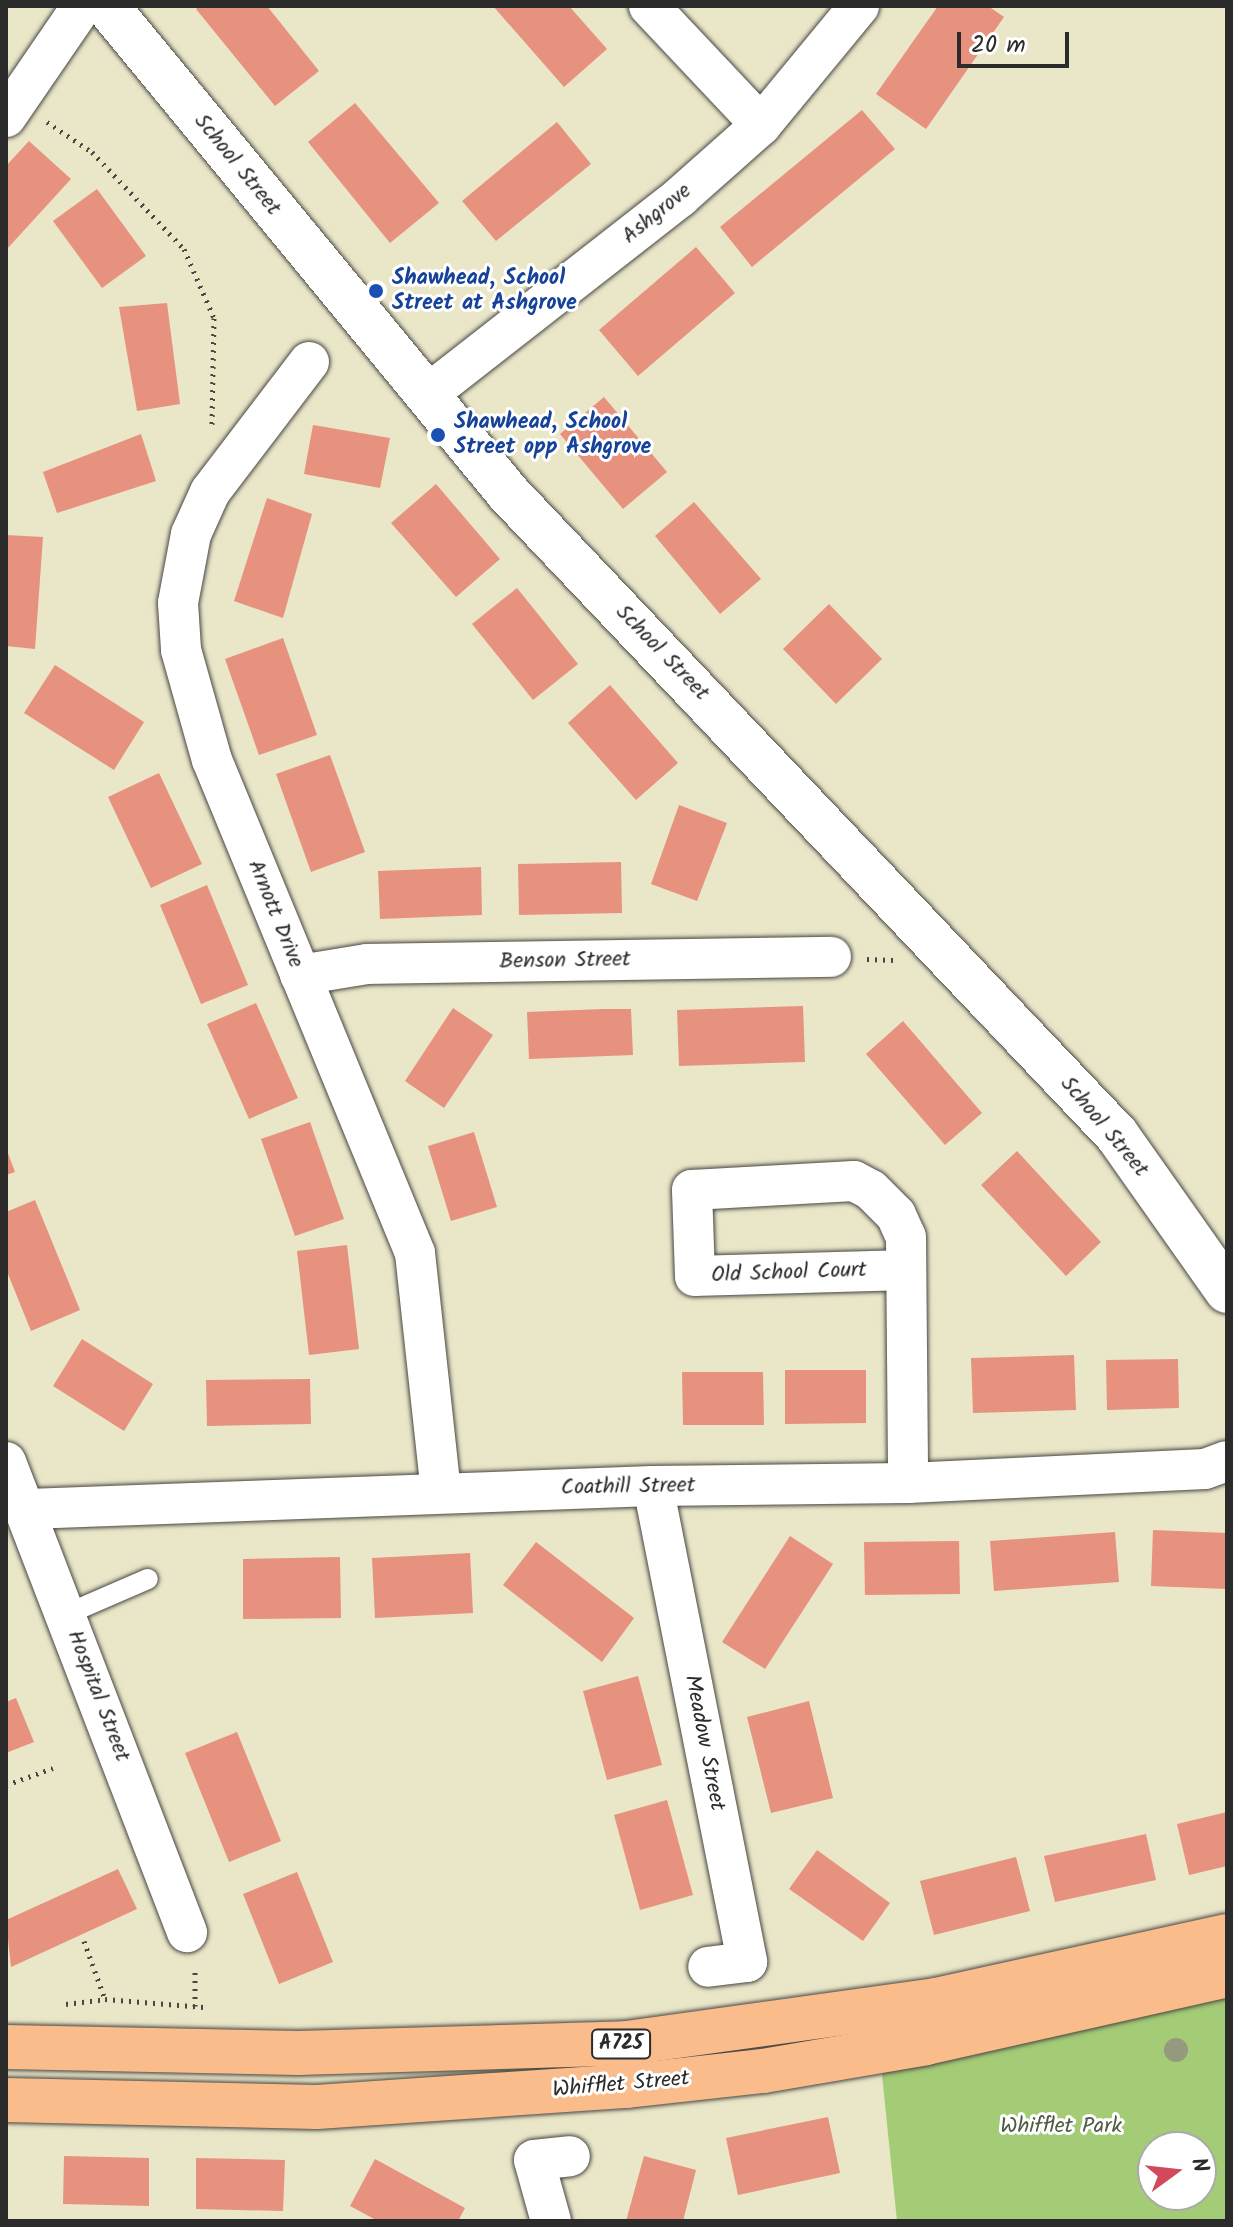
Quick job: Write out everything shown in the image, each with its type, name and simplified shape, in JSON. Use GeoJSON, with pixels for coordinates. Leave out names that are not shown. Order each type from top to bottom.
{"type":"FeatureCollection","features":[{"type":"Feature","properties":{"kind":"main road","name":"Whifflet Street"},"geometry":{"type":"LineString","coordinates":[[6,2047],[298,2053],[627,2043],[936,2000],[1227,1936]]}},
{"type":"Feature","properties":{"kind":"main road","name":"Whifflet Street"},"geometry":{"type":"LineString","coordinates":[[6,2100],[317,2107],[627,2086],[763,2071],[926,2043],[1227,1975]]}},
{"type":"Feature","properties":{"kind":"street"},"geometry":{"type":"LineString","coordinates":[[11,109],[82,6]]}},
{"type":"Feature","properties":{"kind":"street","name":"School Street"},"geometry":{"type":"LineString","coordinates":[[107,6],[508,493],[1117,1135],[1227,1291]]}},
{"type":"Feature","properties":{"kind":"street"},"geometry":{"type":"LineString","coordinates":[[649,6],[761,125]]}},
{"type":"Feature","properties":{"kind":"street","name":"Ashgrove"},"geometry":{"type":"LineString","coordinates":[[428,394],[680,197],[761,125],[859,6]]}},
{"type":"Feature","properties":{"kind":"street","name":"Arnott Drive"},"geometry":{"type":"LineString","coordinates":[[309,362],[210,492],[191,534],[178,603],[181,650],[212,760],[415,1253],[441,1492]]}},
{"type":"Feature","properties":{"kind":"street","name":"Benson Street"},"geometry":{"type":"LineString","coordinates":[[300,975],[367,964],[831,957]]}},
{"type":"Feature","properties":{"kind":"street","name":"Old School Court"},"geometry":{"type":"LineString","coordinates":[[906,1270],[695,1276],[692,1190],[854,1181],[871,1190],[896,1215],[906,1237],[908,1483]]}},
{"type":"Feature","properties":{"kind":"street","name":"Coathill Street"},"geometry":{"type":"LineString","coordinates":[[28,1509],[441,1492],[908,1483],[1205,1469],[1227,1461]]}},
{"type":"Feature","properties":{"kind":"street","name":"Hospital Street"},"geometry":{"type":"LineString","coordinates":[[6,1462],[28,1509],[187,1932]]}},
{"type":"Feature","properties":{"kind":"street","name":"Meadow Street"},"geometry":{"type":"LineString","coordinates":[[653,1486],[747,1962],[708,1967]]}},
{"type":"Feature","properties":{"kind":"street"},"geometry":{"type":"LineString","coordinates":[[551,2221],[534,2160],[570,2156]]}},
{"type":"Feature","properties":{"kind":"lane"},"geometry":{"type":"LineString","coordinates":[[67,1614],[148,1579]]}},
{"type":"Feature","properties":{"kind":"path"},"geometry":{"type":"LineString","coordinates":[[11,109],[92,152],[184,249],[214,318],[211,429]]}},
{"type":"Feature","properties":{"kind":"path"},"geometry":{"type":"LineString","coordinates":[[6,1785],[53,1768]]}},
{"type":"Feature","properties":{"kind":"path"},"geometry":{"type":"LineString","coordinates":[[84,1941],[105,1999]]}},
{"type":"Feature","properties":{"kind":"green space","name":"Whifflet Park"},"geometry":{"type":"Polygon","coordinates":[[[1227,1998],[1227,2221],[897,2221],[881,2065],[1227,1998]]]}},
{"type":"Feature","properties":{"kind":"building"},"geometry":{"type":"Polygon","coordinates":[[[200,6],[267,6],[319,71],[275,106],[196,9],[200,6]]]}},
{"type":"Feature","properties":{"kind":"building"},"geometry":{"type":"Polygon","coordinates":[[[493,6],[569,6],[607,49],[564,87],[493,6]]]}},
{"type":"Feature","properties":{"kind":"building"},"geometry":{"type":"Polygon","coordinates":[[[938,6],[988,6],[1004,17],[926,129],[876,94],[938,6]]]}},
{"type":"Feature","properties":{"kind":"building"},"geometry":{"type":"Polygon","coordinates":[[[355,103],[439,203],[390,243],[308,142],[355,103]]]}},
{"type":"Feature","properties":{"kind":"building"},"geometry":{"type":"Polygon","coordinates":[[[862,110],[895,149],[752,267],[720,227],[862,110]]]}},
{"type":"Feature","properties":{"kind":"building"},"geometry":{"type":"Polygon","coordinates":[[[557,122],[591,164],[496,241],[462,201],[557,122]]]}},
{"type":"Feature","properties":{"kind":"building"},"geometry":{"type":"Polygon","coordinates":[[[29,141],[71,179],[6,250],[6,166],[29,141]]]}},
{"type":"Feature","properties":{"kind":"building"},"geometry":{"type":"Polygon","coordinates":[[[97,189],[146,256],[102,288],[53,221],[97,189]]]}},
{"type":"Feature","properties":{"kind":"building"},"geometry":{"type":"Polygon","coordinates":[[[696,247],[735,293],[638,376],[599,330],[696,247]]]}},
{"type":"Feature","properties":{"kind":"building"},"geometry":{"type":"Polygon","coordinates":[[[167,303],[180,404],[137,411],[119,307],[167,303]]]}},
{"type":"Feature","properties":{"kind":"building"},"geometry":{"type":"Polygon","coordinates":[[[604,397],[667,472],[623,509],[560,434],[604,397]]]}},
{"type":"Feature","properties":{"kind":"building"},"geometry":{"type":"Polygon","coordinates":[[[313,425],[390,438],[380,488],[304,474],[313,425]]]}},
{"type":"Feature","properties":{"kind":"building"},"geometry":{"type":"Polygon","coordinates":[[[141,434],[156,481],[57,513],[43,472],[141,434]]]}},
{"type":"Feature","properties":{"kind":"building"},"geometry":{"type":"Polygon","coordinates":[[[436,484],[500,559],[456,597],[391,523],[436,484]]]}},
{"type":"Feature","properties":{"kind":"building"},"geometry":{"type":"Polygon","coordinates":[[[267,498],[312,514],[283,618],[234,601],[267,498]]]}},
{"type":"Feature","properties":{"kind":"building"},"geometry":{"type":"Polygon","coordinates":[[[694,502],[761,579],[720,614],[655,536],[694,502]]]}},
{"type":"Feature","properties":{"kind":"building"},"geometry":{"type":"Polygon","coordinates":[[[6,535],[43,537],[35,649],[6,646],[6,535]]]}},
{"type":"Feature","properties":{"kind":"building"},"geometry":{"type":"Polygon","coordinates":[[[517,588],[578,664],[533,700],[472,624],[517,588]]]}},
{"type":"Feature","properties":{"kind":"building"},"geometry":{"type":"Polygon","coordinates":[[[829,604],[882,659],[836,704],[783,649],[829,604]]]}},
{"type":"Feature","properties":{"kind":"building"},"geometry":{"type":"Polygon","coordinates":[[[283,638],[317,735],[259,755],[225,659],[283,638]]]}},
{"type":"Feature","properties":{"kind":"building"},"geometry":{"type":"Polygon","coordinates":[[[55,665],[144,722],[114,770],[24,713],[55,665]]]}},
{"type":"Feature","properties":{"kind":"building"},"geometry":{"type":"Polygon","coordinates":[[[610,685],[678,763],[636,800],[568,723],[610,685]]]}},
{"type":"Feature","properties":{"kind":"building"},"geometry":{"type":"Polygon","coordinates":[[[330,755],[365,852],[311,872],[276,774],[330,755]]]}},
{"type":"Feature","properties":{"kind":"building"},"geometry":{"type":"Polygon","coordinates":[[[159,773],[202,864],[151,888],[108,797],[159,773]]]}},
{"type":"Feature","properties":{"kind":"building"},"geometry":{"type":"Polygon","coordinates":[[[679,805],[727,823],[697,901],[651,884],[679,805]]]}},
{"type":"Feature","properties":{"kind":"building"},"geometry":{"type":"Polygon","coordinates":[[[621,862],[622,913],[519,915],[518,864],[621,862]]]}},
{"type":"Feature","properties":{"kind":"building"},"geometry":{"type":"Polygon","coordinates":[[[481,867],[482,915],[380,919],[378,871],[481,867]]]}},
{"type":"Feature","properties":{"kind":"building"},"geometry":{"type":"Polygon","coordinates":[[[207,885],[248,985],[201,1004],[160,905],[207,885]]]}},
{"type":"Feature","properties":{"kind":"building"},"geometry":{"type":"Polygon","coordinates":[[[256,1003],[298,1098],[249,1119],[207,1024],[256,1003]]]}},
{"type":"Feature","properties":{"kind":"building"},"geometry":{"type":"Polygon","coordinates":[[[803,1006],[805,1062],[679,1066],[677,1010],[803,1006]]]}},
{"type":"Feature","properties":{"kind":"building"},"geometry":{"type":"Polygon","coordinates":[[[453,1008],[493,1035],[444,1108],[405,1081],[453,1008]]]}},
{"type":"Feature","properties":{"kind":"building"},"geometry":{"type":"Polygon","coordinates":[[[631,1009],[633,1055],[529,1059],[527,1012],[631,1009]]]}},
{"type":"Feature","properties":{"kind":"building"},"geometry":{"type":"Polygon","coordinates":[[[903,1021],[982,1113],[945,1145],[866,1054],[903,1021]]]}},
{"type":"Feature","properties":{"kind":"building"},"geometry":{"type":"Polygon","coordinates":[[[310,1122],[344,1219],[295,1236],[261,1139],[310,1122]]]}},
{"type":"Feature","properties":{"kind":"building"},"geometry":{"type":"Polygon","coordinates":[[[474,1132],[497,1207],[451,1221],[428,1146],[474,1132]]]}},
{"type":"Feature","properties":{"kind":"building"},"geometry":{"type":"Polygon","coordinates":[[[6,1148],[15,1172],[6,1175],[6,1148]]]}},
{"type":"Feature","properties":{"kind":"building"},"geometry":{"type":"Polygon","coordinates":[[[1017,1151],[1101,1242],[1066,1276],[981,1185],[1017,1151]]]}},
{"type":"Feature","properties":{"kind":"building"},"geometry":{"type":"Polygon","coordinates":[[[35,1200],[80,1310],[31,1331],[6,1269],[6,1212],[35,1200]]]}},
{"type":"Feature","properties":{"kind":"building"},"geometry":{"type":"Polygon","coordinates":[[[347,1245],[359,1349],[309,1355],[297,1251],[347,1245]]]}},
{"type":"Feature","properties":{"kind":"building"},"geometry":{"type":"Polygon","coordinates":[[[82,1339],[153,1384],[124,1431],[53,1386],[82,1339]]]}},
{"type":"Feature","properties":{"kind":"building"},"geometry":{"type":"Polygon","coordinates":[[[1074,1355],[1076,1410],[973,1413],[971,1358],[1074,1355]]]}},
{"type":"Feature","properties":{"kind":"building"},"geometry":{"type":"Polygon","coordinates":[[[1178,1359],[1179,1408],[1107,1410],[1106,1360],[1178,1359]]]}},
{"type":"Feature","properties":{"kind":"building"},"geometry":{"type":"Polygon","coordinates":[[[785,1370],[866,1370],[866,1423],[785,1424],[785,1370]]]}},
{"type":"Feature","properties":{"kind":"building"},"geometry":{"type":"Polygon","coordinates":[[[682,1372],[763,1372],[764,1425],[683,1425],[682,1372]]]}},
{"type":"Feature","properties":{"kind":"building"},"geometry":{"type":"Polygon","coordinates":[[[310,1379],[311,1424],[207,1426],[206,1380],[310,1379]]]}},
{"type":"Feature","properties":{"kind":"building"},"geometry":{"type":"Polygon","coordinates":[[[1153,1530],[1227,1533],[1227,1589],[1151,1586],[1153,1530]]]}},
{"type":"Feature","properties":{"kind":"building"},"geometry":{"type":"Polygon","coordinates":[[[1115,1532],[1119,1582],[994,1591],[990,1541],[1115,1532]]]}},
{"type":"Feature","properties":{"kind":"building"},"geometry":{"type":"Polygon","coordinates":[[[790,1536],[833,1564],[765,1669],[722,1642],[790,1536]]]}},
{"type":"Feature","properties":{"kind":"building"},"geometry":{"type":"Polygon","coordinates":[[[959,1541],[960,1594],[865,1595],[864,1542],[959,1541]]]}},
{"type":"Feature","properties":{"kind":"building"},"geometry":{"type":"Polygon","coordinates":[[[536,1542],[634,1618],[602,1662],[503,1585],[536,1542]]]}},
{"type":"Feature","properties":{"kind":"building"},"geometry":{"type":"Polygon","coordinates":[[[470,1553],[473,1613],[375,1618],[372,1558],[470,1553]]]}},
{"type":"Feature","properties":{"kind":"building"},"geometry":{"type":"Polygon","coordinates":[[[340,1557],[341,1618],[243,1619],[243,1559],[340,1557]]]}},
{"type":"Feature","properties":{"kind":"building"},"geometry":{"type":"Polygon","coordinates":[[[638,1676],[662,1765],[607,1780],[583,1691],[638,1676]]]}},
{"type":"Feature","properties":{"kind":"building"},"geometry":{"type":"Polygon","coordinates":[[[16,1698],[34,1742],[6,1753],[6,1702],[16,1698]]]}},
{"type":"Feature","properties":{"kind":"building"},"geometry":{"type":"Polygon","coordinates":[[[809,1701],[833,1798],[771,1813],[747,1717],[809,1701]]]}},
{"type":"Feature","properties":{"kind":"building"},"geometry":{"type":"Polygon","coordinates":[[[237,1732],[281,1841],[229,1862],[185,1753],[237,1732]]]}},
{"type":"Feature","properties":{"kind":"building"},"geometry":{"type":"Polygon","coordinates":[[[667,1800],[693,1895],[640,1910],[614,1815],[667,1800]]]}},
{"type":"Feature","properties":{"kind":"building"},"geometry":{"type":"Polygon","coordinates":[[[1227,1812],[1227,1866],[1189,1875],[1177,1824],[1227,1812]]]}},
{"type":"Feature","properties":{"kind":"building"},"geometry":{"type":"Polygon","coordinates":[[[1146,1834],[1156,1880],[1055,1902],[1044,1856],[1146,1834]]]}},
{"type":"Feature","properties":{"kind":"building"},"geometry":{"type":"Polygon","coordinates":[[[817,1850],[890,1903],[863,1941],[789,1889],[817,1850]]]}},
{"type":"Feature","properties":{"kind":"building"},"geometry":{"type":"Polygon","coordinates":[[[1016,1857],[1030,1911],[934,1935],[920,1881],[1016,1857]]]}},
{"type":"Feature","properties":{"kind":"building"},"geometry":{"type":"Polygon","coordinates":[[[118,1869],[137,1909],[11,1967],[6,1920],[118,1869]]]}},
{"type":"Feature","properties":{"kind":"building"},"geometry":{"type":"Polygon","coordinates":[[[297,1872],[333,1962],[279,1984],[243,1894],[297,1872]]]}},
{"type":"Feature","properties":{"kind":"building"},"geometry":{"type":"Polygon","coordinates":[[[828,2117],[840,2173],[738,2195],[726,2138],[828,2117]]]}},
{"type":"Feature","properties":{"kind":"building"},"geometry":{"type":"Polygon","coordinates":[[[64,2156],[149,2158],[149,2206],[63,2204],[64,2156]]]}},
{"type":"Feature","properties":{"kind":"building"},"geometry":{"type":"Polygon","coordinates":[[[644,2156],[696,2170],[683,2221],[626,2221],[644,2156]]]}},
{"type":"Feature","properties":{"kind":"building"},"geometry":{"type":"Polygon","coordinates":[[[196,2158],[285,2160],[283,2211],[196,2209],[196,2158]]]}},
{"type":"Feature","properties":{"kind":"building"},"geometry":{"type":"Polygon","coordinates":[[[375,2159],[465,2208],[458,2221],[378,2221],[350,2206],[375,2159]]]}},
{"type":"Feature","properties":{"kind":"place","name":"Shawhead, School Street at Ashgrove"},"geometry":{"type":"Point","coordinates":[376,291]}},
{"type":"Feature","properties":{"kind":"place","name":"Shawhead, School Street opp Ashgrove"},"geometry":{"type":"Point","coordinates":[438,435]}}]}
